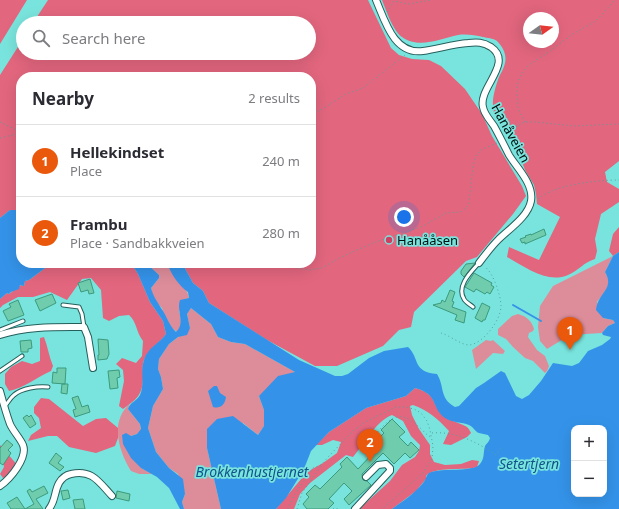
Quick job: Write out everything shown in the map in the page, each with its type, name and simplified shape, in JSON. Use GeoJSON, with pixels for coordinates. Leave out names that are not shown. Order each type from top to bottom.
{"type":"FeatureCollection","features":[{"type":"Feature","properties":{"kind":"street"},"geometry":{"type":"LineString","coordinates":[[376,0],[393,36],[403,48],[410,51]]}},
{"type":"Feature","properties":{"kind":"street","name":"Hanåveien"},"geometry":{"type":"LineString","coordinates":[[410,51],[422,52],[461,44],[480,42],[486,44],[497,52],[499,59],[497,69],[484,95],[482,107],[528,185],[531,193],[531,203]]}},
{"type":"Feature","properties":{"kind":"street"},"geometry":{"type":"LineString","coordinates":[[479,263],[498,240],[524,214],[531,203]]}},
{"type":"Feature","properties":{"kind":"street"},"geometry":{"type":"LineString","coordinates":[[0,335],[10,332],[44,328],[84,327],[88,337],[93,368]]}},
{"type":"Feature","properties":{"kind":"street"},"geometry":{"type":"LineString","coordinates":[[0,391],[10,424],[23,445],[24,450],[23,456],[13,474],[0,486]]}},
{"type":"Feature","properties":{"kind":"street"},"geometry":{"type":"LineString","coordinates":[[355,509],[390,471],[390,468],[386,464],[378,465],[366,477]]}},
{"type":"Feature","properties":{"kind":"street"},"geometry":{"type":"LineString","coordinates":[[49,509],[56,498],[57,487],[60,481],[66,475],[79,472],[90,474],[112,496]]}},
{"type":"Feature","properties":{"kind":"lane"},"geometry":{"type":"LineString","coordinates":[[473,307],[464,299],[462,289],[468,276],[479,263]]}},
{"type":"Feature","properties":{"kind":"lane"},"geometry":{"type":"LineString","coordinates":[[64,305],[79,307],[82,314],[84,327]]}},
{"type":"Feature","properties":{"kind":"lane"},"geometry":{"type":"LineString","coordinates":[[0,330],[23,321]]}},
{"type":"Feature","properties":{"kind":"lane"},"geometry":{"type":"LineString","coordinates":[[0,371],[22,356]]}},
{"type":"Feature","properties":{"kind":"lane"},"geometry":{"type":"LineString","coordinates":[[4,407],[18,392],[40,386],[48,386]]}},
{"type":"Feature","properties":{"kind":"path"},"geometry":{"type":"LineString","coordinates":[[384,18],[394,1],[409,4],[431,0]]}},
{"type":"Feature","properties":{"kind":"path"},"geometry":{"type":"LineString","coordinates":[[525,122],[518,108],[516,86],[521,74],[529,65],[549,52],[570,35],[596,21],[615,0]]}},
{"type":"Feature","properties":{"kind":"path"},"geometry":{"type":"LineString","coordinates":[[316,113],[346,94],[363,88],[410,51]]}},
{"type":"Feature","properties":{"kind":"path"},"geometry":{"type":"LineString","coordinates":[[0,122],[16,130]]}},
{"type":"Feature","properties":{"kind":"path"},"geometry":{"type":"LineString","coordinates":[[297,268],[310,270],[322,268],[373,243],[421,228],[446,213],[462,212],[469,205],[470,184],[477,154],[484,148],[508,141],[512,138],[515,127],[525,122],[574,126],[619,124]]}},
{"type":"Feature","properties":{"kind":"path"},"geometry":{"type":"LineString","coordinates":[[0,138],[16,134]]}},
{"type":"Feature","properties":{"kind":"path"},"geometry":{"type":"LineString","coordinates":[[531,203],[535,202],[543,195],[572,185],[601,180],[619,180]]}},
{"type":"Feature","properties":{"kind":"path"},"geometry":{"type":"LineString","coordinates":[[441,333],[467,345],[473,344],[486,337],[496,321],[501,305],[497,288],[493,276],[488,269],[479,263]]}},
{"type":"Feature","properties":{"kind":"path"},"geometry":{"type":"LineString","coordinates":[[297,509],[302,493],[321,465],[353,430],[364,422],[396,407],[405,407],[421,413],[427,422],[432,437],[434,454],[430,464],[423,473],[382,509]]}},
{"type":"Feature","properties":{"kind":"path"},"geometry":{"type":"LineString","coordinates":[[372,438],[389,420],[400,417],[410,419],[428,436],[432,437]]}},
{"type":"Feature","properties":{"kind":"path"},"geometry":{"type":"LineString","coordinates":[[431,433],[443,432],[452,434],[478,444],[496,455],[501,448]]}},
{"type":"Feature","properties":{"kind":"path"},"geometry":{"type":"LineString","coordinates":[[288,509],[293,497],[313,468],[321,465]]}},
{"type":"Feature","properties":{"kind":"path"},"geometry":{"type":"LineString","coordinates":[[333,509],[338,509]]}},
{"type":"Feature","properties":{"kind":"shaded area"},"geometry":{"type":"Polygon","coordinates":[[[0,0],[27,0],[16,16],[0,44],[0,0]]]}},
{"type":"Feature","properties":{"kind":"shaded area"},"geometry":{"type":"Polygon","coordinates":[[[48,0],[368,0],[391,48],[399,55],[412,59],[429,60],[441,66],[465,89],[482,114],[492,136],[522,186],[526,196],[477,257],[466,261],[414,312],[411,327],[399,330],[383,346],[337,366],[315,366],[267,340],[209,303],[203,291],[193,283],[185,268],[316,268],[316,72],[16,72],[16,210],[10,210],[0,218],[0,75],[16,50],[16,60],[316,60],[316,16],[38,16],[48,0]]]}},
{"type":"Feature","properties":{"kind":"shaded area"},"geometry":{"type":"Polygon","coordinates":[[[382,0],[619,0],[619,161],[605,172],[607,182],[619,189],[619,202],[601,214],[595,239],[597,251],[595,259],[568,275],[552,277],[536,273],[507,257],[509,247],[539,260],[560,217],[537,204],[534,185],[525,170],[518,151],[516,137],[507,132],[496,119],[493,104],[494,96],[505,60],[503,48],[497,41],[494,39],[477,36],[458,35],[437,41],[422,43],[409,41],[399,34],[390,20],[382,0]]]}},
{"type":"Feature","properties":{"kind":"shaded area"},"geometry":{"type":"Polygon","coordinates":[[[619,227],[619,252],[613,256],[609,251],[613,234],[619,227]]]}},
{"type":"Feature","properties":{"kind":"shaded area"},"geometry":{"type":"Polygon","coordinates":[[[613,256],[605,272],[608,281],[607,288],[597,302],[603,318],[613,320],[615,323],[608,326],[602,333],[570,335],[547,349],[540,341],[538,327],[540,306],[553,286],[613,256]]]}},
{"type":"Feature","properties":{"kind":"shaded area"},"geometry":{"type":"Polygon","coordinates":[[[45,268],[134,268],[150,302],[163,321],[166,334],[148,353],[144,360],[142,388],[138,396],[132,402],[123,409],[119,406],[124,381],[123,370],[116,364],[122,358],[136,363],[142,356],[143,341],[132,318],[129,315],[119,316],[109,321],[103,318],[101,290],[91,278],[82,279],[67,300],[50,292],[33,297],[18,297],[0,308],[0,299],[21,285],[24,286],[25,281],[29,280],[45,268]]]}},
{"type":"Feature","properties":{"kind":"shaded area"},"geometry":{"type":"Polygon","coordinates":[[[151,268],[169,268],[188,293],[189,298],[185,299],[179,311],[181,325],[177,332],[172,328],[165,317],[162,308],[152,294],[151,288],[159,278],[159,275],[151,268]]]}},
{"type":"Feature","properties":{"kind":"shaded area"},"geometry":{"type":"Polygon","coordinates":[[[191,308],[211,324],[218,337],[231,342],[245,344],[295,372],[259,396],[264,410],[264,426],[258,435],[243,423],[207,448],[221,509],[184,509],[182,502],[185,494],[178,474],[169,468],[156,452],[148,428],[153,406],[163,389],[158,369],[159,359],[169,344],[190,328],[187,314],[191,308]]]}},
{"type":"Feature","properties":{"kind":"shaded area"},"geometry":{"type":"Polygon","coordinates":[[[518,314],[528,319],[533,326],[534,329],[529,333],[528,337],[537,350],[545,356],[549,366],[545,373],[533,361],[525,358],[506,339],[498,335],[498,329],[512,316],[518,314]]]}},
{"type":"Feature","properties":{"kind":"shaded area"},"geometry":{"type":"Polygon","coordinates":[[[44,337],[53,366],[51,371],[15,390],[9,391],[5,384],[5,374],[11,367],[22,361],[32,364],[40,361],[40,338],[44,337]]]}},
{"type":"Feature","properties":{"kind":"shaded area"},"geometry":{"type":"Polygon","coordinates":[[[486,340],[493,340],[505,351],[503,354],[493,353],[476,369],[472,350],[486,340]]]}},
{"type":"Feature","properties":{"kind":"shaded area"},"geometry":{"type":"Polygon","coordinates":[[[415,388],[432,397],[440,413],[450,420],[466,426],[471,433],[467,437],[451,445],[443,444],[449,431],[428,412],[413,405],[410,406],[412,415],[419,429],[430,445],[430,454],[434,462],[445,465],[461,464],[472,460],[479,461],[477,467],[442,470],[430,473],[426,476],[426,479],[416,491],[392,509],[359,509],[390,481],[402,465],[415,457],[419,451],[420,445],[411,436],[403,421],[392,415],[376,427],[353,457],[346,455],[310,483],[300,494],[294,509],[276,509],[307,472],[337,453],[341,442],[333,440],[322,445],[316,445],[329,432],[366,408],[406,396],[415,388]]]}},
{"type":"Feature","properties":{"kind":"shaded area"},"geometry":{"type":"Polygon","coordinates":[[[41,398],[49,399],[83,426],[96,419],[106,418],[118,428],[118,438],[115,446],[96,453],[69,447],[57,436],[48,436],[28,441],[31,435],[41,428],[39,418],[34,413],[34,407],[41,398]]]}},
{"type":"Feature","properties":{"kind":"shaded area"},"geometry":{"type":"Polygon","coordinates":[[[130,404],[128,409],[140,424],[141,430],[137,434],[131,436],[141,468],[152,474],[139,474],[131,471],[120,446],[118,428],[120,419],[130,404]]]}},
{"type":"Feature","properties":{"kind":"shaded area"},"geometry":{"type":"Polygon","coordinates":[[[0,445],[19,467],[15,474],[3,478],[0,474],[4,467],[3,460],[0,455],[0,445]]]}},
{"type":"Feature","properties":{"kind":"water"},"geometry":{"type":"Polygon","coordinates":[[[10,210],[16,210],[16,268],[45,268],[29,280],[25,281],[24,286],[20,285],[19,289],[9,294],[7,293],[0,299],[0,218],[10,210]]]}},
{"type":"Feature","properties":{"kind":"water"},"geometry":{"type":"Polygon","coordinates":[[[619,252],[619,509],[392,509],[416,491],[424,482],[429,473],[441,470],[476,467],[482,462],[485,446],[490,438],[488,435],[478,432],[469,425],[445,418],[440,414],[432,398],[428,394],[415,388],[406,396],[366,408],[329,432],[311,451],[304,469],[286,498],[276,509],[221,509],[207,448],[207,429],[217,419],[233,416],[258,435],[264,426],[264,410],[259,396],[278,376],[295,372],[245,344],[231,342],[218,337],[211,324],[191,308],[187,314],[190,328],[187,335],[178,337],[169,344],[159,359],[158,369],[163,389],[153,406],[148,428],[156,452],[169,468],[183,479],[185,494],[182,502],[184,509],[180,509],[169,488],[157,477],[141,468],[131,458],[123,444],[122,435],[126,433],[131,436],[137,434],[141,429],[140,424],[128,409],[140,395],[142,386],[142,369],[148,352],[166,334],[163,321],[150,302],[134,268],[151,268],[159,275],[159,278],[151,288],[169,323],[176,332],[181,321],[179,308],[180,300],[189,298],[188,292],[181,286],[170,268],[185,268],[193,283],[203,291],[209,303],[299,360],[335,376],[348,374],[369,358],[384,351],[408,347],[412,351],[420,367],[429,373],[437,374],[444,396],[450,404],[455,407],[459,406],[476,388],[501,371],[505,373],[516,396],[522,399],[529,395],[553,363],[572,366],[579,363],[588,351],[602,345],[610,339],[611,337],[603,335],[602,333],[608,326],[615,323],[613,320],[603,318],[596,310],[597,304],[607,287],[608,278],[605,272],[613,256],[619,252]]]}},
{"type":"Feature","properties":{"kind":"water"},"geometry":{"type":"Polygon","coordinates":[[[214,386],[217,386],[220,393],[226,397],[220,407],[213,407],[208,391],[214,386]]]}},
{"type":"Feature","properties":{"kind":"building"},"geometry":{"type":"Polygon","coordinates":[[[544,229],[546,235],[525,244],[525,242],[522,243],[520,239],[544,229]]]}},
{"type":"Feature","properties":{"kind":"building"},"geometry":{"type":"Polygon","coordinates":[[[475,263],[464,277],[461,274],[461,271],[466,264],[475,263]]]}},
{"type":"Feature","properties":{"kind":"building"},"geometry":{"type":"Polygon","coordinates":[[[474,273],[492,283],[491,285],[494,287],[490,294],[487,292],[485,294],[476,289],[474,292],[465,287],[474,273]]]}},
{"type":"Feature","properties":{"kind":"building"},"geometry":{"type":"Polygon","coordinates":[[[90,279],[94,293],[89,294],[88,290],[81,292],[78,283],[90,279]]]}},
{"type":"Feature","properties":{"kind":"building"},"geometry":{"type":"Polygon","coordinates":[[[450,290],[455,292],[452,307],[466,312],[464,323],[455,320],[457,315],[433,305],[441,303],[442,300],[445,302],[450,290]]]}},
{"type":"Feature","properties":{"kind":"building"},"geometry":{"type":"Polygon","coordinates":[[[52,294],[56,303],[40,311],[35,300],[52,294]]]}},
{"type":"Feature","properties":{"kind":"building"},"geometry":{"type":"Polygon","coordinates":[[[18,300],[24,315],[8,321],[3,311],[11,307],[9,304],[18,300]]]}},
{"type":"Feature","properties":{"kind":"building"},"geometry":{"type":"Polygon","coordinates":[[[482,303],[490,307],[485,320],[482,322],[475,318],[482,303]]]}},
{"type":"Feature","properties":{"kind":"building"},"geometry":{"type":"Polygon","coordinates":[[[98,339],[108,340],[109,354],[107,359],[98,360],[98,339]]]}},
{"type":"Feature","properties":{"kind":"building"},"geometry":{"type":"Polygon","coordinates":[[[31,340],[32,348],[28,349],[28,352],[21,352],[20,341],[31,340]]]}},
{"type":"Feature","properties":{"kind":"building"},"geometry":{"type":"Polygon","coordinates":[[[57,368],[66,368],[65,384],[52,383],[53,372],[57,373],[57,368]]]}},
{"type":"Feature","properties":{"kind":"building"},"geometry":{"type":"Polygon","coordinates":[[[119,370],[120,377],[117,378],[118,388],[110,389],[108,371],[119,370]]]}},
{"type":"Feature","properties":{"kind":"building"},"geometry":{"type":"Polygon","coordinates":[[[62,384],[68,384],[67,394],[61,393],[62,384]]]}},
{"type":"Feature","properties":{"kind":"building"},"geometry":{"type":"Polygon","coordinates":[[[78,396],[82,407],[88,405],[90,412],[75,417],[73,410],[76,409],[72,398],[78,396]]]}},
{"type":"Feature","properties":{"kind":"building"},"geometry":{"type":"Polygon","coordinates":[[[27,415],[29,417],[31,415],[36,424],[30,428],[23,418],[27,415]]]}},
{"type":"Feature","properties":{"kind":"building"},"geometry":{"type":"Polygon","coordinates":[[[392,419],[405,432],[399,437],[408,446],[411,442],[419,450],[410,458],[405,453],[394,464],[383,453],[362,474],[363,480],[367,481],[371,485],[349,505],[344,499],[352,491],[344,483],[329,499],[334,503],[328,509],[307,509],[303,504],[309,497],[306,494],[315,485],[320,489],[342,467],[340,464],[347,457],[358,469],[378,448],[373,444],[384,433],[381,430],[392,419]]]}},
{"type":"Feature","properties":{"kind":"building"},"geometry":{"type":"Polygon","coordinates":[[[7,440],[13,445],[8,450],[11,453],[3,465],[0,463],[0,448],[7,440]]]}},
{"type":"Feature","properties":{"kind":"building"},"geometry":{"type":"Polygon","coordinates":[[[56,453],[62,458],[58,463],[64,467],[60,471],[49,463],[56,453]]]}},
{"type":"Feature","properties":{"kind":"building"},"geometry":{"type":"Polygon","coordinates":[[[44,486],[48,493],[36,499],[43,509],[25,509],[34,504],[27,491],[30,489],[32,492],[44,486]]]}},
{"type":"Feature","properties":{"kind":"building"},"geometry":{"type":"Polygon","coordinates":[[[68,490],[70,498],[63,500],[61,491],[68,490]]]}},
{"type":"Feature","properties":{"kind":"building"},"geometry":{"type":"Polygon","coordinates":[[[117,491],[130,494],[129,501],[116,498],[117,491]]]}},
{"type":"Feature","properties":{"kind":"building"},"geometry":{"type":"Polygon","coordinates":[[[17,497],[25,509],[11,509],[7,503],[17,497]]]}},
{"type":"Feature","properties":{"kind":"building"},"geometry":{"type":"Polygon","coordinates":[[[83,499],[85,509],[75,509],[73,500],[83,499]]]}},
{"type":"Feature","properties":{"kind":"waterway"},"geometry":{"type":"LineString","coordinates":[[513,305],[541,321]]}},
{"type":"Feature","properties":{"kind":"place","name":"Hanååsen"},"geometry":{"type":"Point","coordinates":[389,240]}},
{"type":"Feature","properties":{"kind":"place","name":"Hellekindset"},"geometry":{"type":"Point","coordinates":[570,350]}},
{"type":"Feature","properties":{"kind":"place","name":"Frambu"},"geometry":{"type":"Point","coordinates":[370,462]}},
{"type":"Feature","properties":{"kind":"water label","name":"Setertjern"},"geometry":{"type":"Point","coordinates":[529,463]}},
{"type":"Feature","properties":{"kind":"water label","name":"Brokkenhustjernet"},"geometry":{"type":"Point","coordinates":[252,471]}}]}
